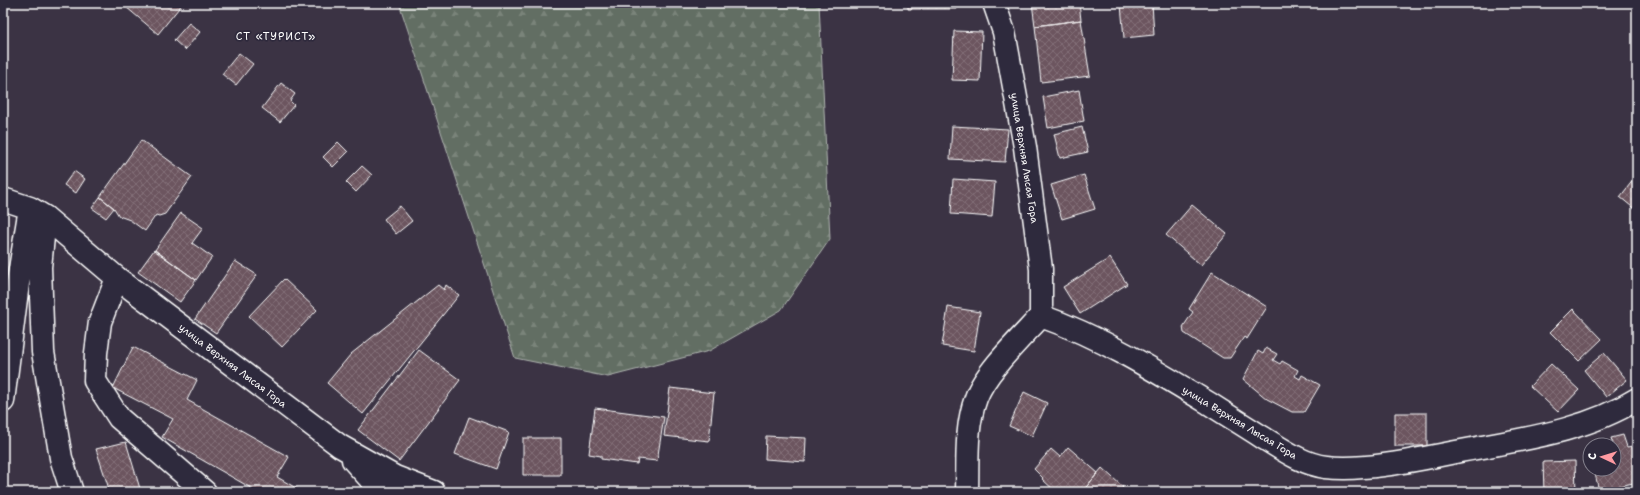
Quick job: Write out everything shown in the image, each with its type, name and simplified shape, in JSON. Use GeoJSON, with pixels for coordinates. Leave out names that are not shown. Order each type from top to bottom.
{"type":"FeatureCollection","features":[{"type":"Feature","properties":{"kind":"street","name":"улица Верхняя Лысая Гора"},"geometry":{"type":"LineString","coordinates":[[994,3],[1004,32],[1025,147],[1041,268],[1041,316],[1064,324],[1142,363],[1294,457],[1325,467],[1358,468],[1400,462],[1542,436],[1587,423],[1622,409],[1637,399]]}},
{"type":"Feature","properties":{"kind":"street","name":"улица Верхняя Лысая Гора"},"geometry":{"type":"LineString","coordinates":[[3,199],[37,213],[117,278],[340,446],[395,477],[434,492]]}},
{"type":"Feature","properties":{"kind":"street"},"geometry":{"type":"LineString","coordinates":[[3,401],[6,355],[19,275],[37,213]]}},
{"type":"Feature","properties":{"kind":"street"},"geometry":{"type":"LineString","coordinates":[[37,213],[43,352],[61,458],[72,492]]}},
{"type":"Feature","properties":{"kind":"street"},"geometry":{"type":"LineString","coordinates":[[117,278],[100,322],[96,353],[95,382],[119,418],[205,492]]}},
{"type":"Feature","properties":{"kind":"street"},"geometry":{"type":"LineString","coordinates":[[967,492],[970,421],[976,396],[990,374],[1041,316]]}},
{"type":"Feature","properties":{"kind":"street"},"geometry":{"type":"LineString","coordinates":[[340,446],[382,492]]}},
{"type":"Feature","properties":{"kind":"green space"},"geometry":{"type":"Polygon","coordinates":[[[399,3],[819,3],[830,239],[781,310],[709,351],[608,377],[515,358],[399,3]]]}},
{"type":"Feature","properties":{"kind":"building"},"geometry":{"type":"Polygon","coordinates":[[[130,3],[183,3],[158,34],[126,7],[130,3]]]}},
{"type":"Feature","properties":{"kind":"building"},"geometry":{"type":"Polygon","coordinates":[[[908,3],[957,3],[957,9],[908,9],[908,3]]]}},
{"type":"Feature","properties":{"kind":"building"},"geometry":{"type":"Polygon","coordinates":[[[1032,3],[1079,3],[1081,20],[1035,26],[1032,3]]]}},
{"type":"Feature","properties":{"kind":"building"},"geometry":{"type":"Polygon","coordinates":[[[1152,3],[1154,35],[1124,38],[1121,5],[1152,3]]]}},
{"type":"Feature","properties":{"kind":"building"},"geometry":{"type":"Polygon","coordinates":[[[1081,20],[1090,76],[1041,82],[1035,26],[1081,20]]]}},
{"type":"Feature","properties":{"kind":"building"},"geometry":{"type":"Polygon","coordinates":[[[189,23],[200,32],[185,50],[174,40],[189,23]]]}},
{"type":"Feature","properties":{"kind":"building"},"geometry":{"type":"Polygon","coordinates":[[[954,31],[982,32],[980,81],[952,80],[954,31]]]}},
{"type":"Feature","properties":{"kind":"building"},"geometry":{"type":"Polygon","coordinates":[[[239,53],[253,64],[236,85],[222,74],[239,53]]]}},
{"type":"Feature","properties":{"kind":"building"},"geometry":{"type":"Polygon","coordinates":[[[281,83],[295,94],[290,101],[294,105],[280,122],[262,108],[281,83]]]}},
{"type":"Feature","properties":{"kind":"building"},"geometry":{"type":"Polygon","coordinates":[[[1079,90],[1084,121],[1048,128],[1043,97],[1079,90]]]}},
{"type":"Feature","properties":{"kind":"building"},"geometry":{"type":"Polygon","coordinates":[[[952,126],[1008,129],[1005,162],[950,159],[952,126]]]}},
{"type":"Feature","properties":{"kind":"building"},"geometry":{"type":"Polygon","coordinates":[[[1082,127],[1088,152],[1060,158],[1054,134],[1082,127]]]}},
{"type":"Feature","properties":{"kind":"building"},"geometry":{"type":"Polygon","coordinates":[[[141,140],[192,177],[165,214],[159,216],[156,215],[145,231],[130,220],[119,216],[114,208],[100,197],[141,140]]]}},
{"type":"Feature","properties":{"kind":"building"},"geometry":{"type":"Polygon","coordinates":[[[338,142],[348,152],[333,167],[323,157],[338,142]]]}},
{"type":"Feature","properties":{"kind":"building"},"geometry":{"type":"Polygon","coordinates":[[[362,166],[372,175],[356,192],[346,182],[362,166]]]}},
{"type":"Feature","properties":{"kind":"building"},"geometry":{"type":"Polygon","coordinates":[[[74,171],[85,179],[76,193],[64,185],[74,171]]]}},
{"type":"Feature","properties":{"kind":"building"},"geometry":{"type":"Polygon","coordinates":[[[1084,175],[1095,209],[1062,219],[1051,185],[1084,175]]]}},
{"type":"Feature","properties":{"kind":"building"},"geometry":{"type":"Polygon","coordinates":[[[1637,175],[1637,211],[1620,197],[1637,175]]]}},
{"type":"Feature","properties":{"kind":"building"},"geometry":{"type":"Polygon","coordinates":[[[953,179],[995,182],[992,217],[951,214],[953,179]]]}},
{"type":"Feature","properties":{"kind":"building"},"geometry":{"type":"Polygon","coordinates":[[[100,197],[114,208],[106,218],[92,208],[100,197]]]}},
{"type":"Feature","properties":{"kind":"building"},"geometry":{"type":"Polygon","coordinates":[[[1192,205],[1227,234],[1201,265],[1166,235],[1192,205]]]}},
{"type":"Feature","properties":{"kind":"building"},"geometry":{"type":"Polygon","coordinates":[[[400,206],[412,221],[396,234],[384,219],[400,206]]]}},
{"type":"Feature","properties":{"kind":"building"},"geometry":{"type":"Polygon","coordinates":[[[181,213],[203,228],[192,243],[212,257],[196,280],[155,250],[181,213]]]}},
{"type":"Feature","properties":{"kind":"building"},"geometry":{"type":"Polygon","coordinates":[[[3,240],[7,241],[3,293],[3,240]]]}},
{"type":"Feature","properties":{"kind":"building"},"geometry":{"type":"Polygon","coordinates":[[[154,250],[196,280],[180,302],[138,272],[154,250]]]}},
{"type":"Feature","properties":{"kind":"building"},"geometry":{"type":"Polygon","coordinates":[[[1110,258],[1127,284],[1080,314],[1063,287],[1110,258]]]}},
{"type":"Feature","properties":{"kind":"building"},"geometry":{"type":"Polygon","coordinates":[[[235,261],[257,275],[216,333],[195,319],[235,261]]]}},
{"type":"Feature","properties":{"kind":"building"},"geometry":{"type":"Polygon","coordinates":[[[1212,272],[1267,307],[1247,339],[1244,337],[1230,358],[1223,358],[1184,333],[1183,327],[1193,312],[1189,309],[1212,272]]]}},
{"type":"Feature","properties":{"kind":"building"},"geometry":{"type":"Polygon","coordinates":[[[284,279],[317,310],[282,347],[249,316],[284,279]]]}},
{"type":"Feature","properties":{"kind":"building"},"geometry":{"type":"Polygon","coordinates":[[[438,285],[444,290],[446,285],[459,295],[363,414],[327,383],[351,354],[438,285]]]}},
{"type":"Feature","properties":{"kind":"building"},"geometry":{"type":"Polygon","coordinates":[[[948,307],[980,312],[974,351],[942,346],[948,307]]]}},
{"type":"Feature","properties":{"kind":"building"},"geometry":{"type":"Polygon","coordinates":[[[1573,309],[1602,339],[1579,361],[1550,332],[1573,309]]]}},
{"type":"Feature","properties":{"kind":"building"},"geometry":{"type":"Polygon","coordinates":[[[133,347],[197,380],[187,400],[289,457],[277,477],[303,492],[258,492],[162,437],[173,419],[113,388],[133,347]]]}},
{"type":"Feature","properties":{"kind":"building"},"geometry":{"type":"Polygon","coordinates":[[[1266,348],[1277,354],[1273,360],[1280,364],[1282,361],[1298,370],[1295,376],[1300,379],[1302,375],[1320,385],[1304,412],[1292,412],[1267,399],[1243,379],[1258,351],[1263,354],[1266,348]]]}},
{"type":"Feature","properties":{"kind":"building"},"geometry":{"type":"Polygon","coordinates":[[[419,350],[460,380],[399,461],[358,430],[419,350]]]}},
{"type":"Feature","properties":{"kind":"building"},"geometry":{"type":"Polygon","coordinates":[[[1604,353],[1627,380],[1606,397],[1584,370],[1604,353]]]}},
{"type":"Feature","properties":{"kind":"building"},"geometry":{"type":"Polygon","coordinates":[[[1551,364],[1579,390],[1558,412],[1530,386],[1551,364]]]}},
{"type":"Feature","properties":{"kind":"building"},"geometry":{"type":"Polygon","coordinates":[[[670,388],[714,393],[709,441],[664,436],[670,388]]]}},
{"type":"Feature","properties":{"kind":"building"},"geometry":{"type":"Polygon","coordinates":[[[1024,392],[1047,403],[1032,436],[1009,426],[1024,392]]]}},
{"type":"Feature","properties":{"kind":"building"},"geometry":{"type":"Polygon","coordinates":[[[595,408],[664,417],[657,461],[638,459],[637,464],[601,459],[601,456],[589,454],[595,408]]]}},
{"type":"Feature","properties":{"kind":"building"},"geometry":{"type":"Polygon","coordinates":[[[1395,413],[1427,413],[1427,446],[1395,446],[1395,413]]]}},
{"type":"Feature","properties":{"kind":"building"},"geometry":{"type":"Polygon","coordinates":[[[469,417],[509,432],[496,469],[455,454],[469,417]]]}},
{"type":"Feature","properties":{"kind":"building"},"geometry":{"type":"Polygon","coordinates":[[[1623,435],[1627,447],[1633,446],[1637,462],[1637,482],[1599,491],[1596,477],[1622,477],[1622,437],[1615,437],[1623,435]]]}},
{"type":"Feature","properties":{"kind":"building"},"geometry":{"type":"Polygon","coordinates":[[[766,436],[806,438],[805,462],[765,459],[766,436]]]}},
{"type":"Feature","properties":{"kind":"building"},"geometry":{"type":"Polygon","coordinates":[[[523,438],[561,438],[561,475],[523,475],[523,438]]]}},
{"type":"Feature","properties":{"kind":"building"},"geometry":{"type":"Polygon","coordinates":[[[126,442],[141,492],[110,492],[96,449],[126,442]]]}},
{"type":"Feature","properties":{"kind":"building"},"geometry":{"type":"Polygon","coordinates":[[[1068,447],[1098,473],[1082,492],[1056,492],[1034,469],[1051,449],[1060,457],[1068,447]]]}},
{"type":"Feature","properties":{"kind":"building"},"geometry":{"type":"Polygon","coordinates":[[[1575,461],[1576,492],[1544,492],[1543,462],[1575,461]]]}},
{"type":"Feature","properties":{"kind":"building"},"geometry":{"type":"Polygon","coordinates":[[[1102,468],[1123,487],[1119,492],[1082,492],[1102,468]]]}},
{"type":"Feature","properties":{"kind":"district","name":"СТ «ТУРИСТ»"},"geometry":{"type":"Point","coordinates":[276,36]}}]}
